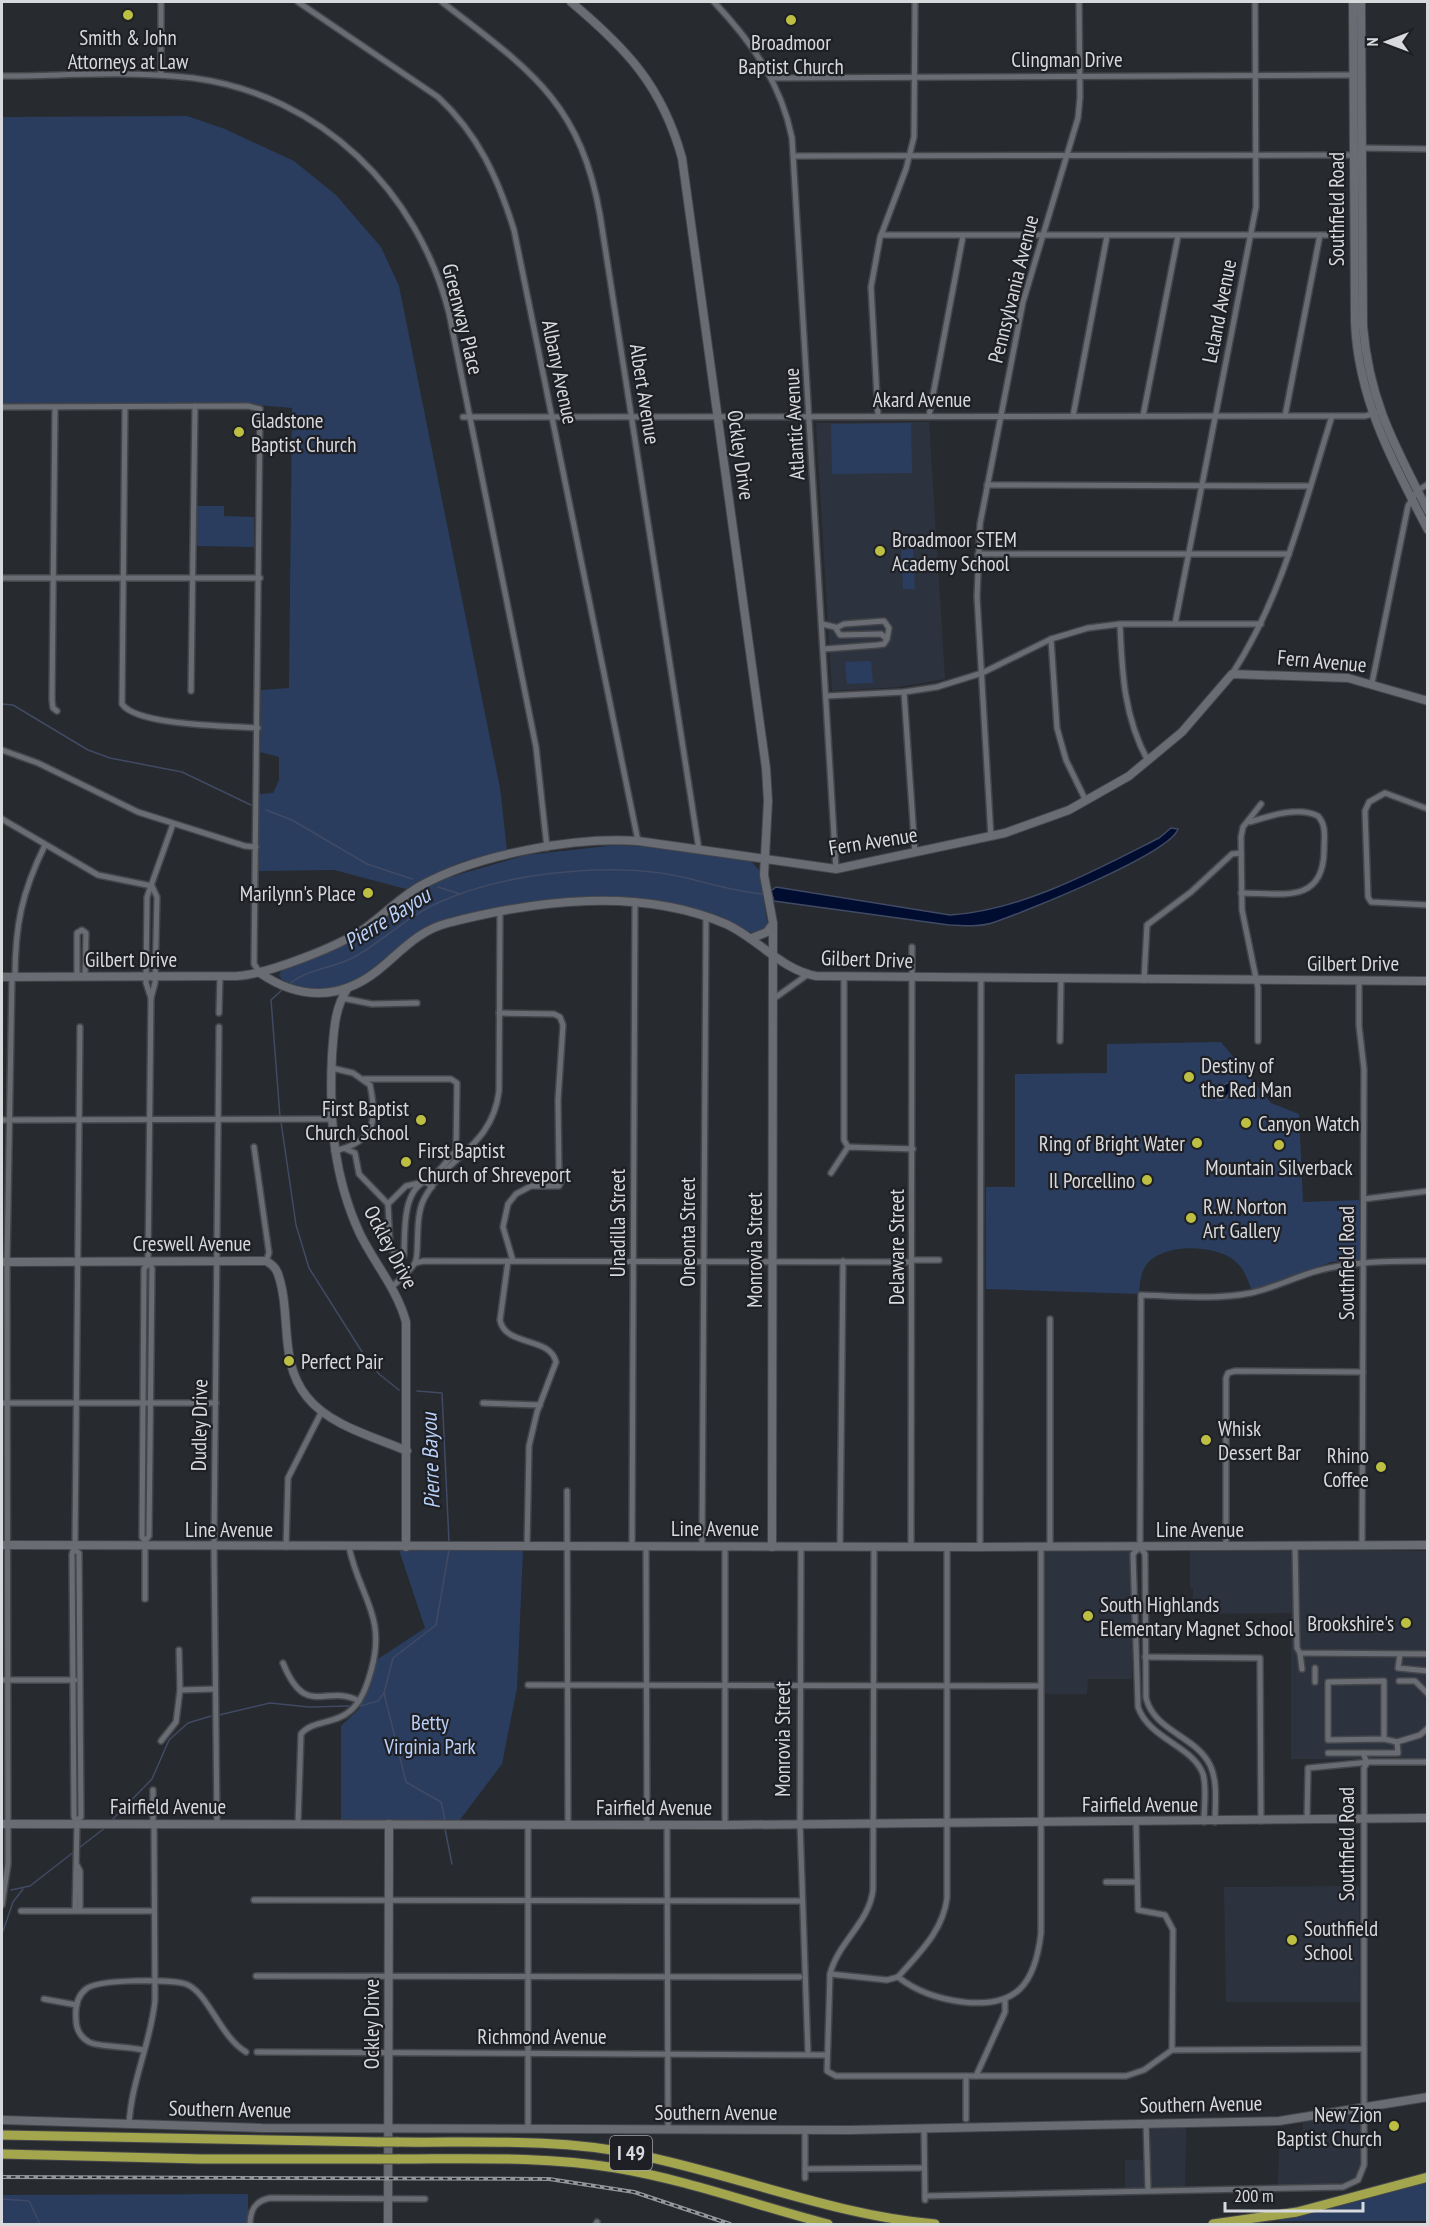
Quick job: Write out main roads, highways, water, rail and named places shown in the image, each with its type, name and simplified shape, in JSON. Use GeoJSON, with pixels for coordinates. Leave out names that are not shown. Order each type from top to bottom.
{"type":"FeatureCollection","features":[{"type":"Feature","properties":{"kind":"highway","name":"I 49"},"geometry":{"type":"LineString","coordinates":[[2,2135],[536,2143],[615,2150],[670,2162],[839,2208],[935,2224]]}},
{"type":"Feature","properties":{"kind":"highway","name":"I 49"},"geometry":{"type":"LineString","coordinates":[[2,2154],[224,2160],[519,2159],[607,2166],[658,2177],[828,2224]]}},
{"type":"Feature","properties":{"kind":"highway"},"geometry":{"type":"LineString","coordinates":[[1213,2224],[1297,2212],[1428,2177]]}},
{"type":"Feature","properties":{"kind":"waterway"},"geometry":{"type":"LineString","coordinates":[[2,704],[13,705],[88,750],[110,758],[182,772],[251,805]]}},
{"type":"Feature","properties":{"kind":"waterway"},"geometry":{"type":"LineString","coordinates":[[266,810],[292,820],[367,864],[412,879]]}},
{"type":"Feature","properties":{"kind":"waterway","name":"Pierre Bayou"},"geometry":{"type":"LineString","coordinates":[[288,985],[304,975],[349,960],[431,906],[466,892],[521,878],[579,871],[635,871],[674,875],[738,891],[764,894]]}},
{"type":"Feature","properties":{"kind":"waterway"},"geometry":{"type":"LineString","coordinates":[[438,887],[460,894]]}},
{"type":"Feature","properties":{"kind":"waterway","name":"Pierre Bayou"},"geometry":{"type":"LineString","coordinates":[[280,1117],[271,1000],[282,990]]}},
{"type":"Feature","properties":{"kind":"waterway","name":"Pierre Bayou"},"geometry":{"type":"LineString","coordinates":[[281,1122],[296,1225],[309,1268],[364,1355],[379,1374],[399,1390]]}},
{"type":"Feature","properties":{"kind":"waterway","name":"Pierre Bayou"},"geometry":{"type":"LineString","coordinates":[[417,1391],[442,1393],[449,1542]]}},
{"type":"Feature","properties":{"kind":"waterway"},"geometry":{"type":"LineString","coordinates":[[360,1706],[378,1701],[384,1693],[393,1658],[436,1625],[449,1550]]}},
{"type":"Feature","properties":{"kind":"waterway"},"geometry":{"type":"LineString","coordinates":[[384,1693],[406,1782],[441,1802],[445,1820]]}},
{"type":"Feature","properties":{"kind":"waterway"},"geometry":{"type":"LineString","coordinates":[[219,1715],[270,1703],[309,1707],[349,1706]]}},
{"type":"Feature","properties":{"kind":"waterway"},"geometry":{"type":"LineString","coordinates":[[111,1821],[152,1779],[169,1740],[188,1723],[211,1716]]}},
{"type":"Feature","properties":{"kind":"waterway"},"geometry":{"type":"LineString","coordinates":[[79,1848],[106,1827]]}},
{"type":"Feature","properties":{"kind":"waterway"},"geometry":{"type":"LineString","coordinates":[[445,1829],[452,1864]]}},
{"type":"Feature","properties":{"kind":"waterway"},"geometry":{"type":"LineString","coordinates":[[11,1890],[30,1886],[75,1851]]}},
{"type":"Feature","properties":{"kind":"waterway"},"geometry":{"type":"LineString","coordinates":[[2,1934],[13,1902],[23,1889]]}},
{"type":"Feature","properties":{"kind":"waterway"},"geometry":{"type":"LineString","coordinates":[[2,2199],[29,2201],[40,2224]]}},
{"type":"Feature","properties":{"kind":"railway"},"geometry":{"type":"LineString","coordinates":[[2,2177],[549,2179],[634,2192],[730,2224]]}},
{"type":"Feature","properties":{"kind":"place","name":"Smith & John Attorneys at Law"},"geometry":{"type":"Point","coordinates":[128,15]}},
{"type":"Feature","properties":{"kind":"place","name":"Broadmoor Baptist Church"},"geometry":{"type":"Point","coordinates":[791,20]}},
{"type":"Feature","properties":{"kind":"place","name":"Gladstone Baptist Church"},"geometry":{"type":"Point","coordinates":[239,432]}},
{"type":"Feature","properties":{"kind":"place","name":"Broadmoor STEM Academy School"},"geometry":{"type":"Point","coordinates":[880,551]}},
{"type":"Feature","properties":{"kind":"place","name":"Marilynn's Place"},"geometry":{"type":"Point","coordinates":[368,893]}},
{"type":"Feature","properties":{"kind":"place","name":"Destiny of the Red Man"},"geometry":{"type":"Point","coordinates":[1189,1077]}},
{"type":"Feature","properties":{"kind":"place","name":"First Baptist Church School"},"geometry":{"type":"Point","coordinates":[421,1120]}},
{"type":"Feature","properties":{"kind":"place","name":"Canyon Watch"},"geometry":{"type":"Point","coordinates":[1246,1123]}},
{"type":"Feature","properties":{"kind":"place","name":"Ring of Bright Water"},"geometry":{"type":"Point","coordinates":[1197,1143]}},
{"type":"Feature","properties":{"kind":"place","name":"Mountain Silverback"},"geometry":{"type":"Point","coordinates":[1279,1145]}},
{"type":"Feature","properties":{"kind":"place","name":"First Baptist Church of Shreveport"},"geometry":{"type":"Point","coordinates":[406,1162]}},
{"type":"Feature","properties":{"kind":"place","name":"Il Porcellino"},"geometry":{"type":"Point","coordinates":[1147,1180]}},
{"type":"Feature","properties":{"kind":"place","name":"R.W. Norton Art Gallery"},"geometry":{"type":"Point","coordinates":[1191,1218]}},
{"type":"Feature","properties":{"kind":"place","name":"Perfect Pair"},"geometry":{"type":"Point","coordinates":[289,1361]}},
{"type":"Feature","properties":{"kind":"place","name":"Whisk Dessert Bar"},"geometry":{"type":"Point","coordinates":[1206,1440]}},
{"type":"Feature","properties":{"kind":"place","name":"Rhino Coffee"},"geometry":{"type":"Point","coordinates":[1381,1467]}},
{"type":"Feature","properties":{"kind":"place","name":"South Highlands Elementary Magnet School"},"geometry":{"type":"Point","coordinates":[1088,1616]}},
{"type":"Feature","properties":{"kind":"place","name":"Brookshire's"},"geometry":{"type":"Point","coordinates":[1406,1623]}},
{"type":"Feature","properties":{"kind":"place","name":"Southfield School"},"geometry":{"type":"Point","coordinates":[1292,1940]}},
{"type":"Feature","properties":{"kind":"place","name":"New Zion Baptist Church"},"geometry":{"type":"Point","coordinates":[1394,2126]}},
{"type":"Feature","properties":{"kind":"park label","name":"Betty Virginia Park"},"geometry":{"type":"Point","coordinates":[430,1734]}}]}
